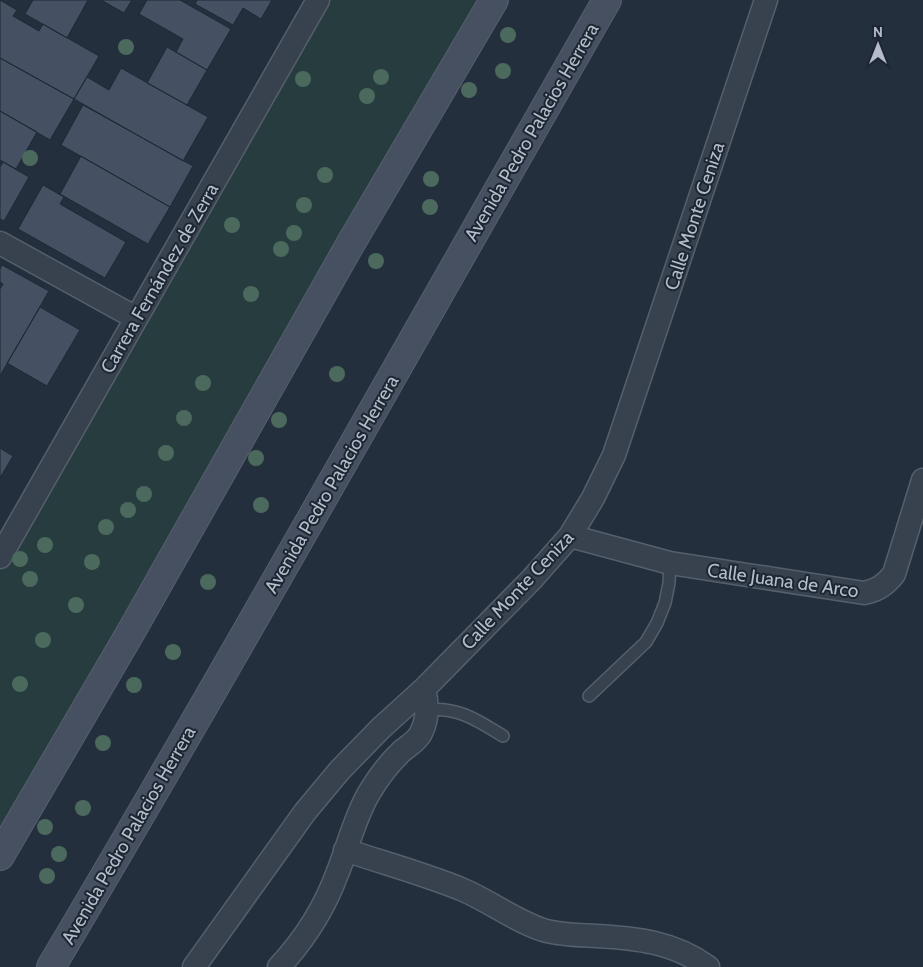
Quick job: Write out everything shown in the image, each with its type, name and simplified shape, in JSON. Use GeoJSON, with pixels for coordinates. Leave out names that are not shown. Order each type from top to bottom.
{"type":"FeatureCollection","features":[{"type":"Feature","properties":{"kind":"main road"},"geometry":{"type":"LineString","coordinates":[[0,856],[132,630],[351,243],[494,0]]}},
{"type":"Feature","properties":{"kind":"main road","name":"Avenida Pedro Palacios Herrera"},"geometry":{"type":"LineString","coordinates":[[51,967],[311,521],[607,0]]}},
{"type":"Feature","properties":{"kind":"street","name":"Carrera Fernández de Zerra"},"geometry":{"type":"LineString","coordinates":[[2,547],[318,0]]}},
{"type":"Feature","properties":{"kind":"street","name":"Calle Monte Ceniza"},"geometry":{"type":"LineString","coordinates":[[194,967],[311,804],[380,728],[426,699],[570,536],[593,498],[614,455],[766,0]]}},
{"type":"Feature","properties":{"kind":"street"},"geometry":{"type":"LineString","coordinates":[[0,243],[136,318]]}},
{"type":"Feature","properties":{"kind":"street","name":"Calle Juana de Arco"},"geometry":{"type":"LineString","coordinates":[[570,536],[670,563],[864,593],[876,590],[894,574],[923,480]]}},
{"type":"Feature","properties":{"kind":"street"},"geometry":{"type":"LineString","coordinates":[[279,967],[296,948],[328,897],[351,830],[370,792],[396,758],[420,736],[426,723],[426,699]]}},
{"type":"Feature","properties":{"kind":"street"},"geometry":{"type":"LineString","coordinates":[[345,850],[461,889],[492,904],[522,922],[545,930],[569,934],[628,937],[647,940],[684,953],[708,967]]}},
{"type":"Feature","properties":{"kind":"lane"},"geometry":{"type":"LineString","coordinates":[[589,696],[646,642],[658,623],[669,583],[670,563]]}},
{"type":"Feature","properties":{"kind":"lane"},"geometry":{"type":"LineString","coordinates":[[426,699],[450,710],[468,715],[503,736]]}},
{"type":"Feature","properties":{"kind":"green space"},"geometry":{"type":"Polygon","coordinates":[[[318,0],[494,0],[0,856],[0,557],[318,0]]]}},
{"type":"Feature","properties":{"kind":"building"},"geometry":{"type":"Polygon","coordinates":[[[0,0],[17,10],[13,16],[39,31],[43,24],[99,56],[74,99],[0,58],[0,0]]]}},
{"type":"Feature","properties":{"kind":"building"},"geometry":{"type":"Polygon","coordinates":[[[33,0],[88,0],[67,38],[25,14],[33,0]]]}},
{"type":"Feature","properties":{"kind":"building"},"geometry":{"type":"Polygon","coordinates":[[[101,0],[132,0],[124,13],[101,0]]]}},
{"type":"Feature","properties":{"kind":"building"},"geometry":{"type":"Polygon","coordinates":[[[147,0],[180,0],[231,29],[207,70],[176,52],[183,39],[139,14],[147,0]]]}},
{"type":"Feature","properties":{"kind":"building"},"geometry":{"type":"Polygon","coordinates":[[[197,0],[272,0],[261,19],[243,8],[233,25],[195,4],[197,0]]]}},
{"type":"Feature","properties":{"kind":"building"},"geometry":{"type":"Polygon","coordinates":[[[167,47],[207,70],[187,105],[147,83],[167,47]]]}},
{"type":"Feature","properties":{"kind":"building"},"geometry":{"type":"Polygon","coordinates":[[[0,58],[74,99],[50,140],[0,111],[0,58]]]}},
{"type":"Feature","properties":{"kind":"building"},"geometry":{"type":"Polygon","coordinates":[[[121,68],[208,117],[183,161],[74,99],[87,77],[109,90],[121,68]]]}},
{"type":"Feature","properties":{"kind":"building"},"geometry":{"type":"Polygon","coordinates":[[[83,105],[193,166],[170,207],[61,145],[83,105]]]}},
{"type":"Feature","properties":{"kind":"building"},"geometry":{"type":"Polygon","coordinates":[[[0,111],[37,132],[16,169],[0,160],[0,111]]]}},
{"type":"Feature","properties":{"kind":"building"},"geometry":{"type":"Polygon","coordinates":[[[81,156],[170,207],[148,244],[60,194],[81,156]]]}},
{"type":"Feature","properties":{"kind":"building"},"geometry":{"type":"Polygon","coordinates":[[[3,162],[29,177],[4,221],[0,219],[0,167],[3,162]]]}},
{"type":"Feature","properties":{"kind":"building"},"geometry":{"type":"Polygon","coordinates":[[[43,185],[64,197],[60,204],[126,242],[105,278],[18,229],[43,185]]]}},
{"type":"Feature","properties":{"kind":"building"},"geometry":{"type":"Polygon","coordinates":[[[2,265],[49,291],[0,376],[0,289],[3,284],[0,282],[0,269],[2,265]]]}},
{"type":"Feature","properties":{"kind":"building"},"geometry":{"type":"Polygon","coordinates":[[[40,307],[80,330],[47,386],[7,363],[40,307]]]}},
{"type":"Feature","properties":{"kind":"building"},"geometry":{"type":"Polygon","coordinates":[[[0,448],[13,456],[0,478],[0,448]]]}}]}
